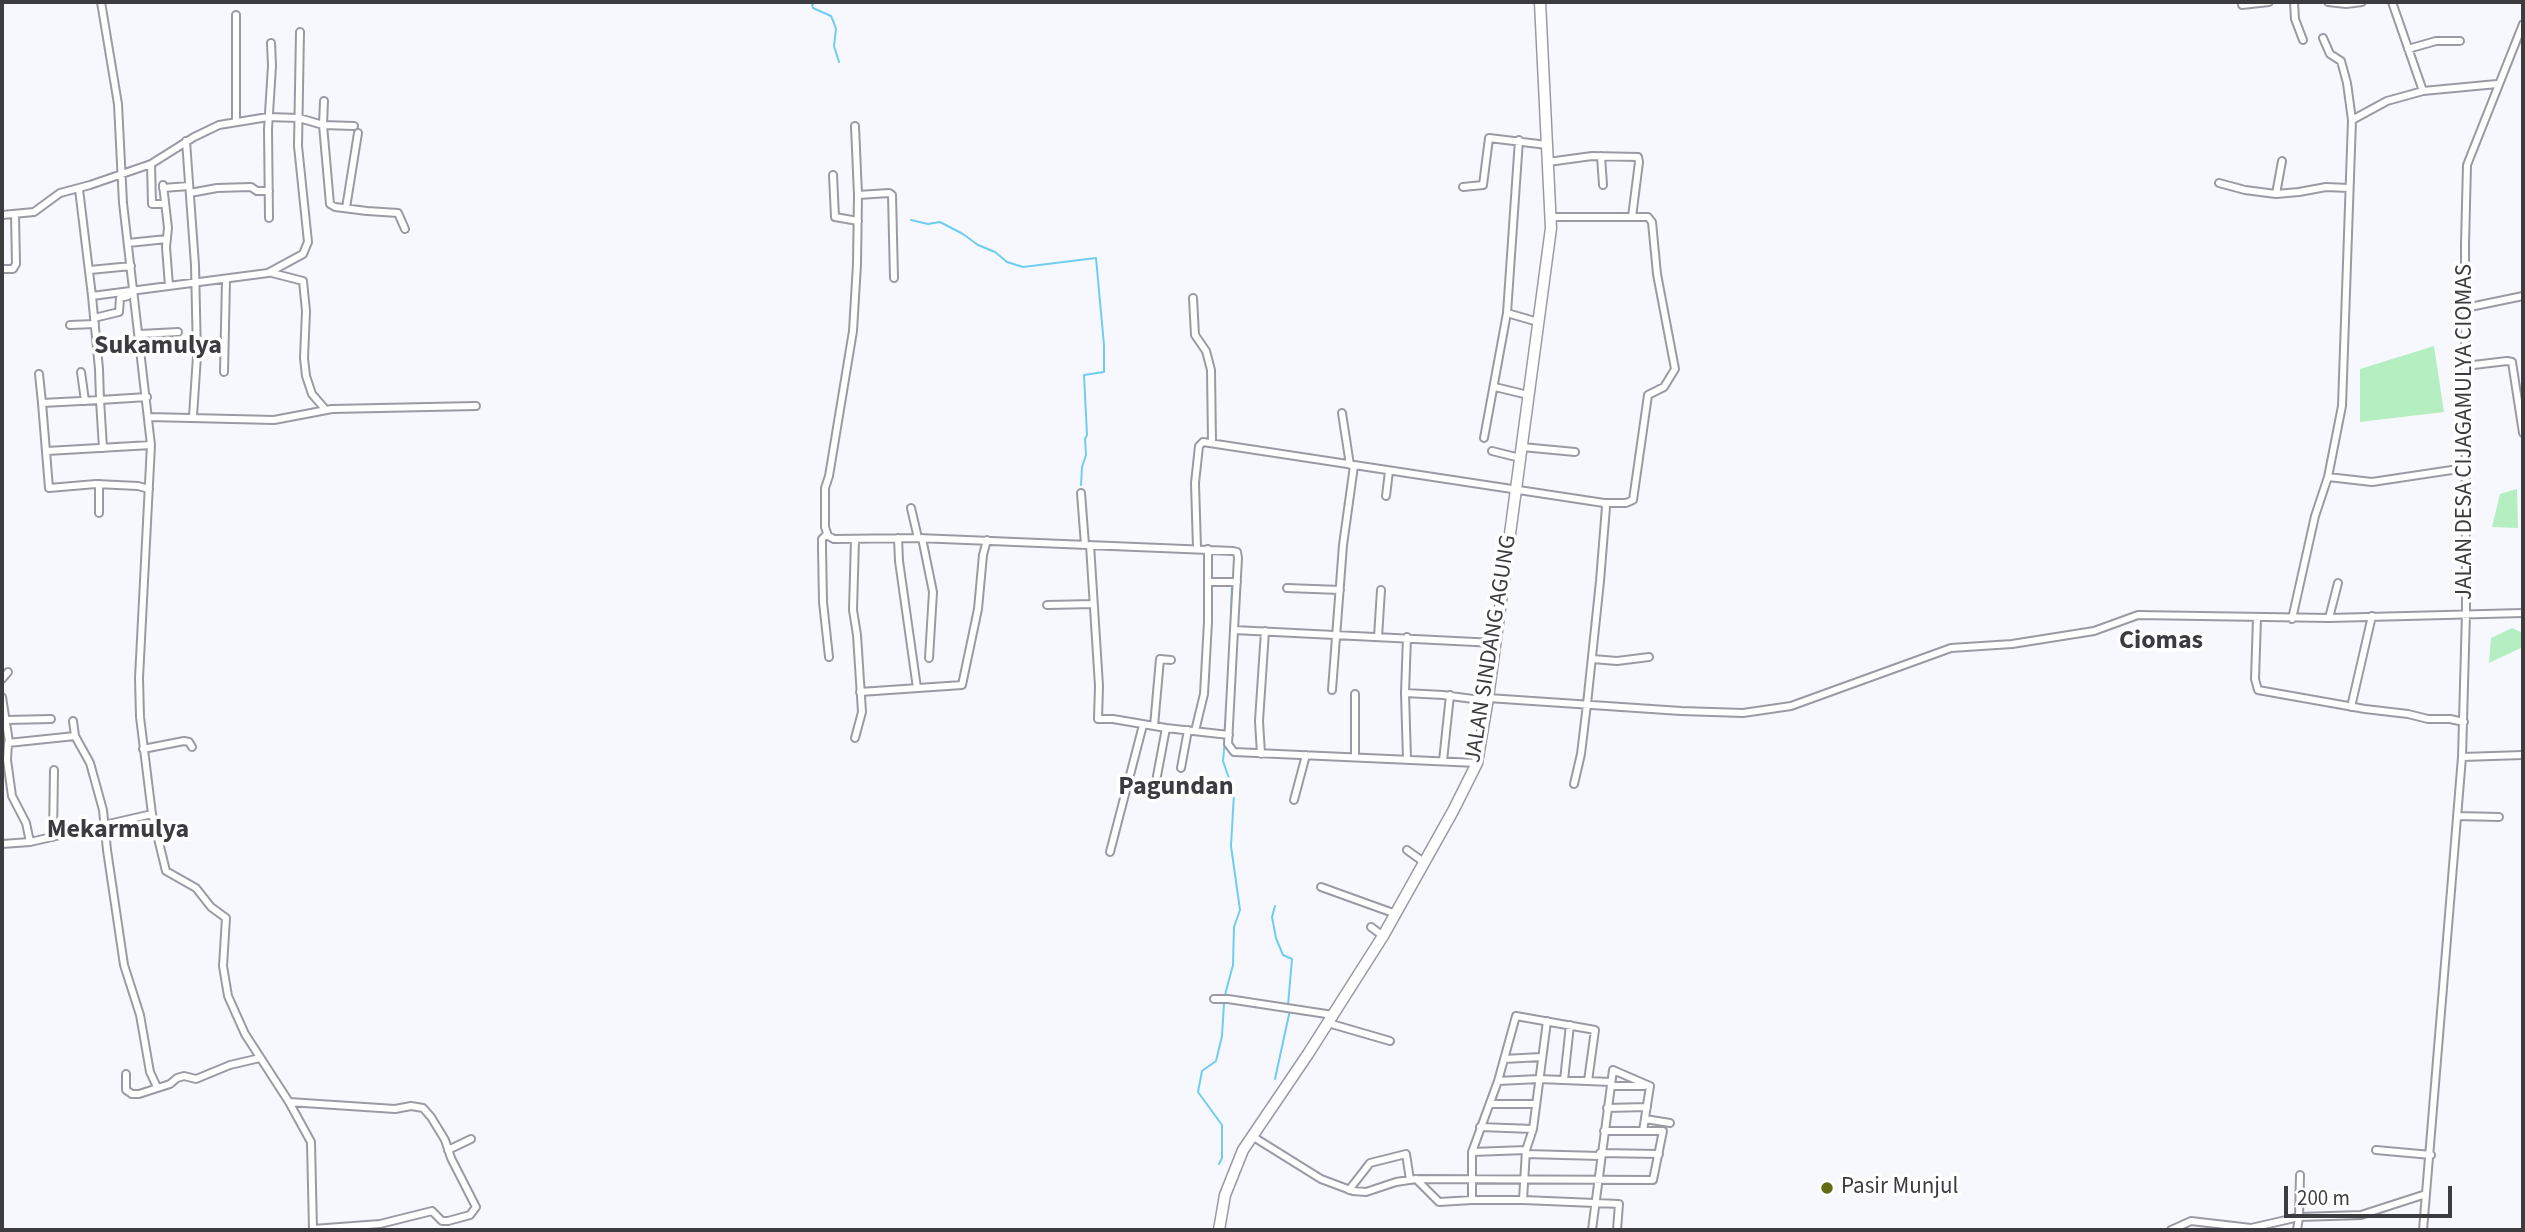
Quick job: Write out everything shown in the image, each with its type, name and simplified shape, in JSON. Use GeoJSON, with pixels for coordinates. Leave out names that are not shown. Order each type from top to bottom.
{"type":"FeatureCollection","features":[{"type":"Feature","properties":{"kind":"main road","name":"JALAN SINDANG AGUNG"},"geometry":{"type":"LineString","coordinates":[[1219,1230],[1229,1180],[1235,1166],[1383,936],[1477,763],[1488,700],[1551,217],[1540,2]]}},
{"type":"Feature","properties":{"kind":"street"},"geometry":{"type":"LineString","coordinates":[[101,2],[118,104],[121,174],[132,290],[149,417],[151,445],[140,632],[140,717],[152,814],[166,871],[195,888],[211,907],[226,918],[224,984],[240,1022],[260,1058],[312,1142],[313,1229],[380,1224],[432,1211],[442,1221],[448,1222],[470,1215],[476,1207],[432,1117],[423,1108],[411,1106],[388,1109],[289,1102]]}},
{"type":"Feature","properties":{"kind":"street"},"geometry":{"type":"LineString","coordinates":[[2242,5],[2269,2]]}},
{"type":"Feature","properties":{"kind":"street"},"geometry":{"type":"LineString","coordinates":[[2294,2],[2295,19],[2303,40]]}},
{"type":"Feature","properties":{"kind":"street"},"geometry":{"type":"LineString","coordinates":[[2328,2],[2362,2]]}},
{"type":"Feature","properties":{"kind":"street"},"geometry":{"type":"LineString","coordinates":[[2392,2],[2423,90]]}},
{"type":"Feature","properties":{"kind":"street"},"geometry":{"type":"LineString","coordinates":[[236,15],[236,121]]}},
{"type":"Feature","properties":{"kind":"street","name":"JALAN DESA CIJAGAMULYA CIOMAS"},"geometry":{"type":"LineString","coordinates":[[1405,693],[1737,713],[1791,706],[1951,648],[2012,644],[2094,631],[2138,615],[2329,618],[2466,613],[2467,165],[2523,24]]}},
{"type":"Feature","properties":{"kind":"street"},"geometry":{"type":"LineString","coordinates":[[92,296],[271,272],[303,254],[307,247],[300,170],[300,32]]}},
{"type":"Feature","properties":{"kind":"street"},"geometry":{"type":"LineString","coordinates":[[2292,618],[2315,516],[2328,477],[2342,406],[2352,120],[2341,61],[2330,54],[2323,37]]}},
{"type":"Feature","properties":{"kind":"street"},"geometry":{"type":"LineString","coordinates":[[2408,49],[2436,41],[2460,41]]}},
{"type":"Feature","properties":{"kind":"street"},"geometry":{"type":"LineString","coordinates":[[269,218],[268,117],[271,43]]}},
{"type":"Feature","properties":{"kind":"street"},"geometry":{"type":"LineString","coordinates":[[2352,120],[2394,98],[2423,90],[2497,84]]}},
{"type":"Feature","properties":{"kind":"street"},"geometry":{"type":"LineString","coordinates":[[324,101],[323,125],[329,202],[335,207],[398,213],[405,229]]}},
{"type":"Feature","properties":{"kind":"street"},"geometry":{"type":"LineString","coordinates":[[2,215],[34,212],[55,195],[151,164],[213,127],[268,117],[299,118],[356,130],[346,208]]}},
{"type":"Feature","properties":{"kind":"street"},"geometry":{"type":"LineString","coordinates":[[829,657],[823,602],[822,539],[827,534],[825,488],[853,331],[858,221],[855,126]]}},
{"type":"Feature","properties":{"kind":"street"},"geometry":{"type":"LineString","coordinates":[[1463,187],[1483,185],[1489,138],[1547,145]]}},
{"type":"Feature","properties":{"kind":"street"},"geometry":{"type":"LineString","coordinates":[[1484,438],[1507,313],[1519,140]]}},
{"type":"Feature","properties":{"kind":"street"},"geometry":{"type":"LineString","coordinates":[[186,141],[197,356],[193,416]]}},
{"type":"Feature","properties":{"kind":"street"},"geometry":{"type":"LineString","coordinates":[[1601,156],[1603,185]]}},
{"type":"Feature","properties":{"kind":"street"},"geometry":{"type":"LineString","coordinates":[[1548,162],[1601,156],[1639,158],[1632,217]]}},
{"type":"Feature","properties":{"kind":"street"},"geometry":{"type":"LineString","coordinates":[[2276,194],[2282,161]]}},
{"type":"Feature","properties":{"kind":"street"},"geometry":{"type":"LineString","coordinates":[[151,164],[152,204],[165,204]]}},
{"type":"Feature","properties":{"kind":"street"},"geometry":{"type":"LineString","coordinates":[[833,175],[835,218],[858,221]]}},
{"type":"Feature","properties":{"kind":"street"},"geometry":{"type":"LineString","coordinates":[[2219,183],[2276,194],[2326,187],[2349,188]]}},
{"type":"Feature","properties":{"kind":"street"},"geometry":{"type":"LineString","coordinates":[[169,286],[163,187],[251,187],[257,191],[269,191]]}},
{"type":"Feature","properties":{"kind":"street"},"geometry":{"type":"LineString","coordinates":[[79,189],[95,321],[103,448]]}},
{"type":"Feature","properties":{"kind":"street"},"geometry":{"type":"LineString","coordinates":[[858,195],[889,192],[892,195],[894,278]]}},
{"type":"Feature","properties":{"kind":"street"},"geometry":{"type":"LineString","coordinates":[[2,270],[13,269],[16,264],[15,214]]}},
{"type":"Feature","properties":{"kind":"street"},"geometry":{"type":"LineString","coordinates":[[1197,548],[1194,502],[1200,444],[1212,443],[1604,503],[1626,503],[1633,500],[1648,395],[1664,387],[1675,369],[1655,261],[1652,222],[1648,216],[1551,217]]}},
{"type":"Feature","properties":{"kind":"street"},"geometry":{"type":"LineString","coordinates":[[128,243],[167,239]]}},
{"type":"Feature","properties":{"kind":"street"},"geometry":{"type":"LineString","coordinates":[[90,270],[131,266]]}},
{"type":"Feature","properties":{"kind":"street"},"geometry":{"type":"LineString","coordinates":[[271,272],[303,281],[306,309],[306,376],[312,394],[325,410]]}},
{"type":"Feature","properties":{"kind":"street"},"geometry":{"type":"LineString","coordinates":[[224,372],[226,280]]}},
{"type":"Feature","properties":{"kind":"street"},"geometry":{"type":"LineString","coordinates":[[70,325],[95,321],[120,312],[120,298],[130,295],[132,290]]}},
{"type":"Feature","properties":{"kind":"street"},"geometry":{"type":"LineString","coordinates":[[2465,307],[2523,296]]}},
{"type":"Feature","properties":{"kind":"street"},"geometry":{"type":"LineString","coordinates":[[1193,298],[1195,335],[1206,351],[1211,370],[1212,443]]}},
{"type":"Feature","properties":{"kind":"street"},"geometry":{"type":"LineString","coordinates":[[1507,313],[1538,322]]}},
{"type":"Feature","properties":{"kind":"street"},"geometry":{"type":"LineString","coordinates":[[140,334],[178,332]]}},
{"type":"Feature","properties":{"kind":"street"},"geometry":{"type":"LineString","coordinates":[[2465,366],[2507,360],[2512,362],[2523,433]]}},
{"type":"Feature","properties":{"kind":"street"},"geometry":{"type":"LineString","coordinates":[[81,372],[85,401]]}},
{"type":"Feature","properties":{"kind":"street"},"geometry":{"type":"LineString","coordinates":[[39,374],[49,488],[99,484],[149,489]]}},
{"type":"Feature","properties":{"kind":"street"},"geometry":{"type":"LineString","coordinates":[[1495,387],[1528,395]]}},
{"type":"Feature","properties":{"kind":"street"},"geometry":{"type":"LineString","coordinates":[[42,403],[147,397]]}},
{"type":"Feature","properties":{"kind":"street"},"geometry":{"type":"LineString","coordinates":[[149,417],[274,420],[325,410],[477,406]]}},
{"type":"Feature","properties":{"kind":"street"},"geometry":{"type":"LineString","coordinates":[[1332,690],[1352,466],[1342,413]]}},
{"type":"Feature","properties":{"kind":"street"},"geometry":{"type":"LineString","coordinates":[[47,451],[151,445]]}},
{"type":"Feature","properties":{"kind":"street"},"geometry":{"type":"LineString","coordinates":[[1492,451],[1575,452]]}},
{"type":"Feature","properties":{"kind":"street"},"geometry":{"type":"LineString","coordinates":[[2328,477],[2372,482],[2465,468]]}},
{"type":"Feature","properties":{"kind":"street"},"geometry":{"type":"LineString","coordinates":[[1386,496],[1389,471]]}},
{"type":"Feature","properties":{"kind":"street"},"geometry":{"type":"LineString","coordinates":[[99,484],[99,513]]}},
{"type":"Feature","properties":{"kind":"street"},"geometry":{"type":"LineString","coordinates":[[1081,493],[1100,686],[1098,719],[1229,735]]}},
{"type":"Feature","properties":{"kind":"street"},"geometry":{"type":"LineString","coordinates":[[1574,785],[1587,704],[1606,507],[1604,503]]}},
{"type":"Feature","properties":{"kind":"street"},"geometry":{"type":"LineString","coordinates":[[911,508],[933,592],[929,658]]}},
{"type":"Feature","properties":{"kind":"street"},"geometry":{"type":"LineString","coordinates":[[827,534],[834,539],[987,540],[1237,552],[1229,735],[1229,747],[1234,752],[1477,763]]}},
{"type":"Feature","properties":{"kind":"street"},"geometry":{"type":"LineString","coordinates":[[898,538],[917,688]]}},
{"type":"Feature","properties":{"kind":"street"},"geometry":{"type":"LineString","coordinates":[[855,539],[853,610],[858,635],[862,712],[855,738]]}},
{"type":"Feature","properties":{"kind":"street"},"geometry":{"type":"LineString","coordinates":[[860,692],[958,686],[963,683],[978,609],[981,564],[987,540]]}},
{"type":"Feature","properties":{"kind":"street"},"geometry":{"type":"LineString","coordinates":[[1181,768],[1205,694],[1208,549]]}},
{"type":"Feature","properties":{"kind":"street"},"geometry":{"type":"LineString","coordinates":[[1209,582],[1236,582]]}},
{"type":"Feature","properties":{"kind":"street"},"geometry":{"type":"LineString","coordinates":[[2329,618],[2338,583]]}},
{"type":"Feature","properties":{"kind":"street"},"geometry":{"type":"LineString","coordinates":[[1287,588],[1340,590]]}},
{"type":"Feature","properties":{"kind":"street"},"geometry":{"type":"LineString","coordinates":[[1377,637],[1381,590]]}},
{"type":"Feature","properties":{"kind":"street"},"geometry":{"type":"LineString","coordinates":[[1047,605],[1093,604]]}},
{"type":"Feature","properties":{"kind":"street"},"geometry":{"type":"LineString","coordinates":[[2423,1230],[2462,757],[2466,613],[2523,612]]}},
{"type":"Feature","properties":{"kind":"street"},"geometry":{"type":"LineString","coordinates":[[2351,707],[2372,616]]}},
{"type":"Feature","properties":{"kind":"street"},"geometry":{"type":"LineString","coordinates":[[2257,618],[2255,679],[2258,690],[2351,707],[2463,722]]}},
{"type":"Feature","properties":{"kind":"street"},"geometry":{"type":"LineString","coordinates":[[1234,630],[1495,643]]}},
{"type":"Feature","properties":{"kind":"street"},"geometry":{"type":"LineString","coordinates":[[1261,754],[1259,720],[1265,631]]}},
{"type":"Feature","properties":{"kind":"street"},"geometry":{"type":"LineString","coordinates":[[1407,637],[1407,759]]}},
{"type":"Feature","properties":{"kind":"street"},"geometry":{"type":"LineString","coordinates":[[1591,659],[1617,661],[1649,657]]}},
{"type":"Feature","properties":{"kind":"street"},"geometry":{"type":"LineString","coordinates":[[1154,726],[1160,659],[1171,660]]}},
{"type":"Feature","properties":{"kind":"street"},"geometry":{"type":"LineString","coordinates":[[2,679],[8,672]]}},
{"type":"Feature","properties":{"kind":"street"},"geometry":{"type":"LineString","coordinates":[[1355,694],[1355,757]]}},
{"type":"Feature","properties":{"kind":"street"},"geometry":{"type":"LineString","coordinates":[[1443,761],[1450,695]]}},
{"type":"Feature","properties":{"kind":"street"},"geometry":{"type":"LineString","coordinates":[[2,697],[7,720],[7,760],[12,796],[26,823],[30,842]]}},
{"type":"Feature","properties":{"kind":"street"},"geometry":{"type":"LineString","coordinates":[[7,720],[51,719]]}},
{"type":"Feature","properties":{"kind":"street"},"geometry":{"type":"LineString","coordinates":[[73,721],[75,736],[86,753],[103,810],[124,965],[140,1015],[150,1072],[157,1087]]}},
{"type":"Feature","properties":{"kind":"street"},"geometry":{"type":"LineString","coordinates":[[1110,852],[1143,725]]}},
{"type":"Feature","properties":{"kind":"street"},"geometry":{"type":"LineString","coordinates":[[1157,776],[1166,728]]}},
{"type":"Feature","properties":{"kind":"street"},"geometry":{"type":"LineString","coordinates":[[9,742],[44,741],[75,736]]}},
{"type":"Feature","properties":{"kind":"street"},"geometry":{"type":"LineString","coordinates":[[144,749],[184,741],[189,742],[192,747]]}},
{"type":"Feature","properties":{"kind":"street"},"geometry":{"type":"LineString","coordinates":[[1294,800],[1306,755]]}},
{"type":"Feature","properties":{"kind":"street"},"geometry":{"type":"LineString","coordinates":[[2462,757],[2523,755]]}},
{"type":"Feature","properties":{"kind":"street"},"geometry":{"type":"LineString","coordinates":[[53,837],[54,770]]}},
{"type":"Feature","properties":{"kind":"street"},"geometry":{"type":"LineString","coordinates":[[2,844],[30,842],[152,814]]}},
{"type":"Feature","properties":{"kind":"street"},"geometry":{"type":"LineString","coordinates":[[2457,816],[2499,817]]}},
{"type":"Feature","properties":{"kind":"street"},"geometry":{"type":"LineString","coordinates":[[1407,850],[1425,863]]}},
{"type":"Feature","properties":{"kind":"street"},"geometry":{"type":"LineString","coordinates":[[1321,887],[1396,914]]}},
{"type":"Feature","properties":{"kind":"street"},"geometry":{"type":"LineString","coordinates":[[1371,927],[1383,936]]}},
{"type":"Feature","properties":{"kind":"street"},"geometry":{"type":"LineString","coordinates":[[1214,999],[1228,999],[1331,1019],[1391,1041]]}},
{"type":"Feature","properties":{"kind":"street"},"geometry":{"type":"LineString","coordinates":[[1472,1200],[1472,1152],[1498,1081],[1516,1016],[1595,1030],[1588,1081]]}},
{"type":"Feature","properties":{"kind":"street"},"geometry":{"type":"LineString","coordinates":[[1523,1200],[1526,1152],[1533,1129],[1547,1021]]}},
{"type":"Feature","properties":{"kind":"street"},"geometry":{"type":"LineString","coordinates":[[1564,1080],[1570,1025]]}},
{"type":"Feature","properties":{"kind":"street"},"geometry":{"type":"LineString","coordinates":[[1504,1059],[1541,1057]]}},
{"type":"Feature","properties":{"kind":"street"},"geometry":{"type":"LineString","coordinates":[[126,1074],[125,1087],[128,1093],[148,1093],[157,1087],[170,1084],[177,1077],[195,1079],[230,1065],[260,1058]]}},
{"type":"Feature","properties":{"kind":"street"},"geometry":{"type":"LineString","coordinates":[[1592,1230],[1613,1070],[1650,1086]]}},
{"type":"Feature","properties":{"kind":"street"},"geometry":{"type":"LineString","coordinates":[[1498,1081],[1539,1079],[1650,1086]]}},
{"type":"Feature","properties":{"kind":"street"},"geometry":{"type":"LineString","coordinates":[[1643,1131],[1650,1086]]}},
{"type":"Feature","properties":{"kind":"street"},"geometry":{"type":"LineString","coordinates":[[1490,1104],[1536,1104]]}},
{"type":"Feature","properties":{"kind":"street"},"geometry":{"type":"LineString","coordinates":[[1607,1108],[1647,1107]]}},
{"type":"Feature","properties":{"kind":"street"},"geometry":{"type":"LineString","coordinates":[[1645,1119],[1670,1123]]}},
{"type":"Feature","properties":{"kind":"street"},"geometry":{"type":"LineString","coordinates":[[1480,1127],[1533,1129]]}},
{"type":"Feature","properties":{"kind":"street"},"geometry":{"type":"LineString","coordinates":[[1252,1136],[1321,1179],[1349,1190],[1366,1192],[1413,1179],[1653,1180],[1663,1131],[1604,1131]]}},
{"type":"Feature","properties":{"kind":"street"},"geometry":{"type":"LineString","coordinates":[[2432,1135],[2443,1136]]}},
{"type":"Feature","properties":{"kind":"street"},"geometry":{"type":"LineString","coordinates":[[448,1150],[471,1139]]}},
{"type":"Feature","properties":{"kind":"street"},"geometry":{"type":"LineString","coordinates":[[2376,1150],[2431,1155]]}},
{"type":"Feature","properties":{"kind":"street"},"geometry":{"type":"LineString","coordinates":[[1472,1152],[1659,1154]]}},
{"type":"Feature","properties":{"kind":"street"},"geometry":{"type":"LineString","coordinates":[[1349,1190],[1370,1163],[1406,1154],[1413,1179],[1439,1202],[1523,1200],[1619,1203],[1617,1230]]}},
{"type":"Feature","properties":{"kind":"street"},"geometry":{"type":"LineString","coordinates":[[2297,1230],[2300,1175]]}},
{"type":"Feature","properties":{"kind":"street"},"geometry":{"type":"LineString","coordinates":[[2171,1230],[2191,1221],[2242,1229],[2299,1217],[2361,1216],[2426,1194]]}},
{"type":"Feature","properties":{"kind":"street"},"geometry":{"type":"LineString","coordinates":[[442,1221],[443,1230]]}},
{"type":"Feature","properties":{"kind":"green space"},"geometry":{"type":"Polygon","coordinates":[[[2434,346],[2444,412],[2360,422],[2360,369],[2434,346]]]}},
{"type":"Feature","properties":{"kind":"green space"},"geometry":{"type":"Polygon","coordinates":[[[2517,489],[2518,528],[2492,527],[2500,494],[2517,489]]]}},
{"type":"Feature","properties":{"kind":"green space"},"geometry":{"type":"Polygon","coordinates":[[[2512,628],[2523,633],[2523,647],[2489,663],[2491,638],[2512,628]]]}},
{"type":"Feature","properties":{"kind":"waterway"},"geometry":{"type":"LineString","coordinates":[[815,2],[813,8],[831,16],[834,23],[834,46],[839,62]]}},
{"type":"Feature","properties":{"kind":"waterway"},"geometry":{"type":"LineString","coordinates":[[911,220],[928,224],[940,222],[995,252],[1007,262],[1023,267],[1096,258],[1104,372],[1084,375],[1087,435],[1081,485]]}},
{"type":"Feature","properties":{"kind":"waterway"},"geometry":{"type":"LineString","coordinates":[[1230,648],[1232,584]]}},
{"type":"Feature","properties":{"kind":"waterway"},"geometry":{"type":"LineString","coordinates":[[1225,739],[1223,761],[1234,793],[1231,846],[1240,910],[1234,927],[1233,965],[1225,995]]}},
{"type":"Feature","properties":{"kind":"waterway"},"geometry":{"type":"LineString","coordinates":[[1275,906],[1272,917],[1276,938],[1283,955],[1292,959],[1288,1005]]}},
{"type":"Feature","properties":{"kind":"waterway"},"geometry":{"type":"LineString","coordinates":[[1219,1164],[1222,1158],[1222,1125],[1198,1092],[1202,1071],[1216,1061],[1222,1036],[1224,1003]]}},
{"type":"Feature","properties":{"kind":"waterway"},"geometry":{"type":"LineString","coordinates":[[1275,1079],[1290,1010]]}},
{"type":"Feature","properties":{"kind":"place","name":"Pasir Munjul"},"geometry":{"type":"Point","coordinates":[1827,1188]}},
{"type":"Feature","properties":{"kind":"district","name":"Sukamulya"},"geometry":{"type":"Point","coordinates":[158,347]}},
{"type":"Feature","properties":{"kind":"district","name":"Ciomas"},"geometry":{"type":"Point","coordinates":[2161,642]}},
{"type":"Feature","properties":{"kind":"district","name":"Pagundan"},"geometry":{"type":"Point","coordinates":[1176,788]}},
{"type":"Feature","properties":{"kind":"district","name":"Mekarmulya"},"geometry":{"type":"Point","coordinates":[118,831]}}]}
